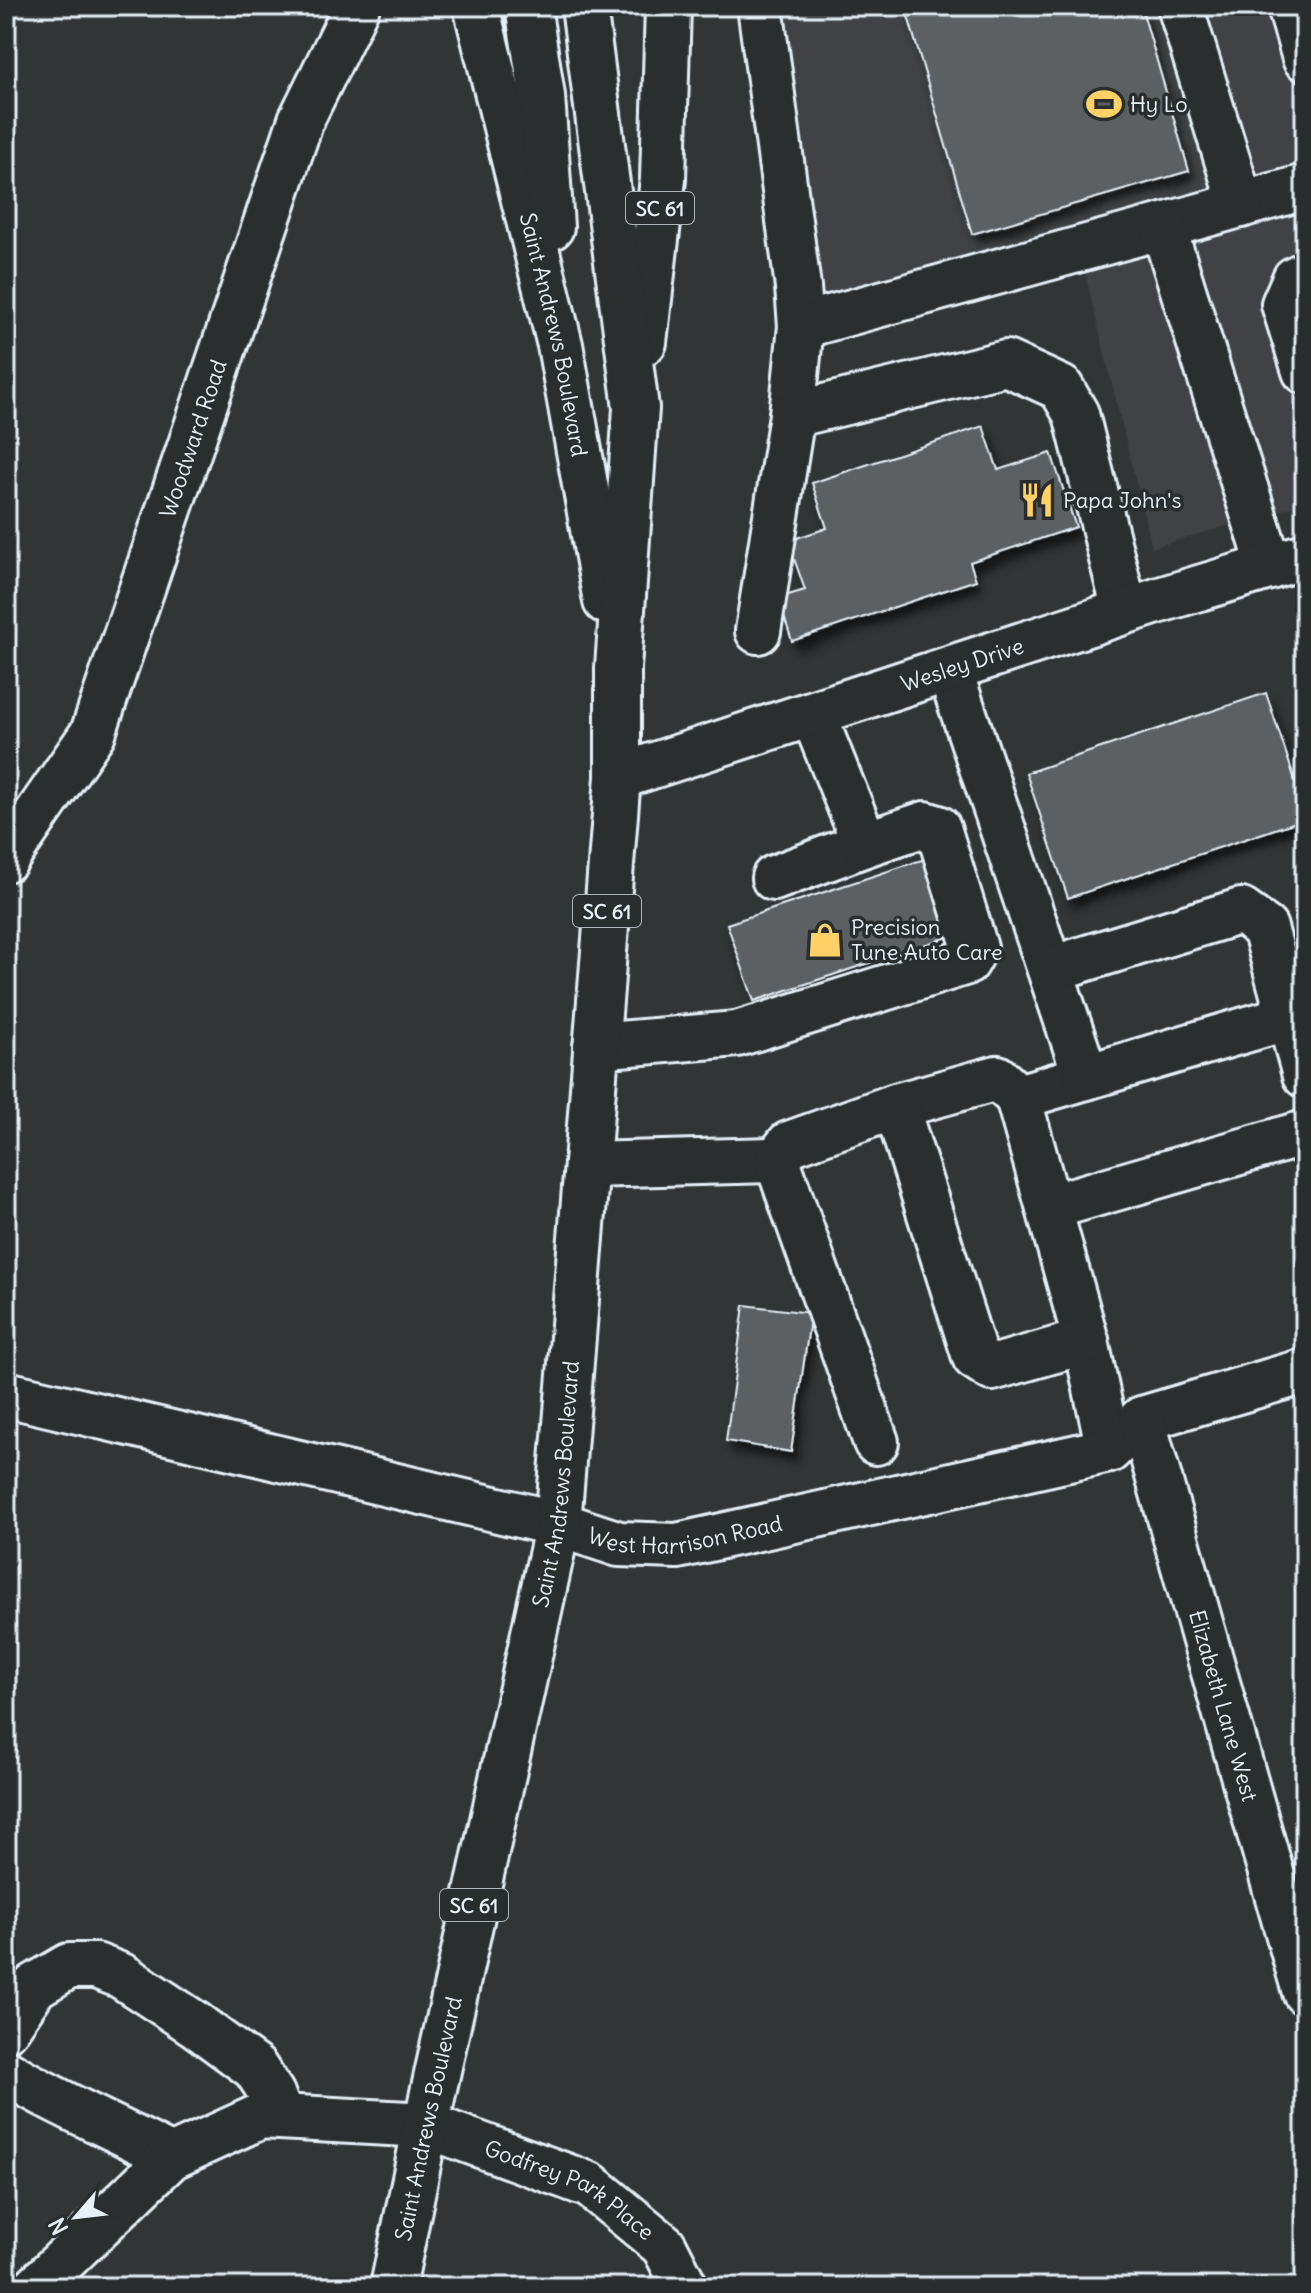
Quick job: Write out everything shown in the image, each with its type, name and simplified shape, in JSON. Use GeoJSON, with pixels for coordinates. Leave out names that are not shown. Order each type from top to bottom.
{"type":"FeatureCollection","features":[{"type":"Feature","properties":{"kind":"main road","name":"Woodward Road"},"geometry":{"type":"LineString","coordinates":[[6,859],[93,733],[301,120],[357,6]]}},
{"type":"Feature","properties":{"kind":"main road","name":"Saint Andrews Boulevard"},"geometry":{"type":"LineString","coordinates":[[476,6],[560,345],[618,668]]}},
{"type":"Feature","properties":{"kind":"main road","name":"SC 61"},"geometry":{"type":"LineString","coordinates":[[528,6],[542,96],[560,345]]}},
{"type":"Feature","properties":{"kind":"main road","name":"Saint Andrews Boulevard"},"geometry":{"type":"LineString","coordinates":[[393,2287],[558,1524],[618,777],[618,668],[636,408],[584,6]]}},
{"type":"Feature","properties":{"kind":"main road","name":"SC 61"},"geometry":{"type":"LineString","coordinates":[[636,408],[663,179],[668,6]]}},
{"type":"Feature","properties":{"kind":"main road"},"geometry":{"type":"LineString","coordinates":[[758,631],[792,415],[801,326],[760,6]]}},
{"type":"Feature","properties":{"kind":"main road"},"geometry":{"type":"LineString","coordinates":[[1180,6],[1241,205]]}},
{"type":"Feature","properties":{"kind":"main road"},"geometry":{"type":"LineString","coordinates":[[1290,6],[1305,58]]}},
{"type":"Feature","properties":{"kind":"main road"},"geometry":{"type":"LineString","coordinates":[[801,326],[1305,187]]}},
{"type":"Feature","properties":{"kind":"main road"},"geometry":{"type":"LineString","coordinates":[[1163,226],[1287,561]]}},
{"type":"Feature","properties":{"kind":"main road"},"geometry":{"type":"LineString","coordinates":[[1305,274],[1295,279],[1284,304],[1305,371]]}},
{"type":"Feature","properties":{"kind":"main road"},"geometry":{"type":"LineString","coordinates":[[792,415],[1006,363],[1061,388],[1076,414],[1125,611]]}},
{"type":"Feature","properties":{"kind":"main road","name":"Wesley Drive"},"geometry":{"type":"LineString","coordinates":[[618,777],[1287,561]]}},
{"type":"Feature","properties":{"kind":"main road"},"geometry":{"type":"LineString","coordinates":[[949,669],[1086,1077]]}},
{"type":"Feature","properties":{"kind":"main road"},"geometry":{"type":"LineString","coordinates":[[813,714],[865,844]]}},
{"type":"Feature","properties":{"kind":"main road"},"geometry":{"type":"LineString","coordinates":[[596,1046],[737,1034],[967,962],[975,948],[938,828],[925,824],[774,878]]}},
{"type":"Feature","properties":{"kind":"main road"},"geometry":{"type":"LineString","coordinates":[[1051,969],[1241,911],[1265,928],[1305,1075]]}},
{"type":"Feature","properties":{"kind":"main road"},"geometry":{"type":"LineString","coordinates":[[1018,1097],[1289,1017]]}},
{"type":"Feature","properties":{"kind":"main road"},"geometry":{"type":"LineString","coordinates":[[777,1160],[789,1144],[896,1106],[997,1078],[1018,1097],[1086,1341],[1109,1450]]}},
{"type":"Feature","properties":{"kind":"main road"},"geometry":{"type":"LineString","coordinates":[[896,1106],[975,1357],[992,1368],[1086,1341]]}},
{"type":"Feature","properties":{"kind":"main road"},"geometry":{"type":"LineString","coordinates":[[1050,1207],[1305,1133]]}},
{"type":"Feature","properties":{"kind":"main road"},"geometry":{"type":"LineString","coordinates":[[587,1165],[777,1160]]}},
{"type":"Feature","properties":{"kind":"main road"},"geometry":{"type":"LineString","coordinates":[[777,1160],[876,1442]]}},
{"type":"Feature","properties":{"kind":"main road"},"geometry":{"type":"LineString","coordinates":[[1109,1450],[1142,1419],[1305,1371]]}},
{"type":"Feature","properties":{"kind":"main road","name":"West Harrison Road"},"geometry":{"type":"LineString","coordinates":[[6,1394],[558,1524],[619,1544],[677,1546],[1109,1450]]}},
{"type":"Feature","properties":{"kind":"main road","name":"Elizabeth Lane West"},"geometry":{"type":"LineString","coordinates":[[1142,1419],[1305,1992]]}},
{"type":"Feature","properties":{"kind":"main road"},"geometry":{"type":"LineString","coordinates":[[6,2029],[35,1986],[69,1966],[96,1966],[122,1976],[255,2068],[272,2094],[281,2117]]}},
{"type":"Feature","properties":{"kind":"main road"},"geometry":{"type":"LineString","coordinates":[[6,2072],[41,2094],[126,2132],[171,2157]]}},
{"type":"Feature","properties":{"kind":"main road","name":"Godfrey Park Place"},"geometry":{"type":"LineString","coordinates":[[36,2287],[171,2157],[261,2116],[426,2125],[590,2185],[664,2246],[685,2287]]}},
{"type":"Feature","properties":{"kind":"shaded area"},"geometry":{"type":"Polygon","coordinates":[[[737,6],[1305,6],[1305,503],[1152,548],[1081,257],[1012,280],[778,337],[737,6]]]}},
{"type":"Feature","properties":{"kind":"building"},"geometry":{"type":"Polygon","coordinates":[[[905,6],[1141,6],[1189,171],[972,234],[905,6]]]}},
{"type":"Feature","properties":{"kind":"building"},"geometry":{"type":"Polygon","coordinates":[[[983,426],[998,470],[1051,453],[1076,527],[970,562],[976,580],[792,641],[778,598],[805,590],[788,541],[827,528],[812,483],[983,426]]]}},
{"type":"Feature","properties":{"kind":"building"},"geometry":{"type":"Polygon","coordinates":[[[1266,693],[1305,810],[1305,819],[1068,898],[1026,773],[1266,693]]]}},
{"type":"Feature","properties":{"kind":"building"},"geometry":{"type":"Polygon","coordinates":[[[934,856],[960,933],[754,1001],[727,924],[934,856]]]}},
{"type":"Feature","properties":{"kind":"building"},"geometry":{"type":"Polygon","coordinates":[[[744,1305],[811,1313],[791,1452],[726,1441],[744,1305]]]}},
{"type":"Feature","properties":{"kind":"place","name":"Hy Lo"},"geometry":{"type":"Point","coordinates":[1104,104]}},
{"type":"Feature","properties":{"kind":"place","name":"Papa John's"},"geometry":{"type":"Point","coordinates":[1037,500]}},
{"type":"Feature","properties":{"kind":"place","name":"Precision Tune Auto Care"},"geometry":{"type":"Point","coordinates":[825,940]}}]}
